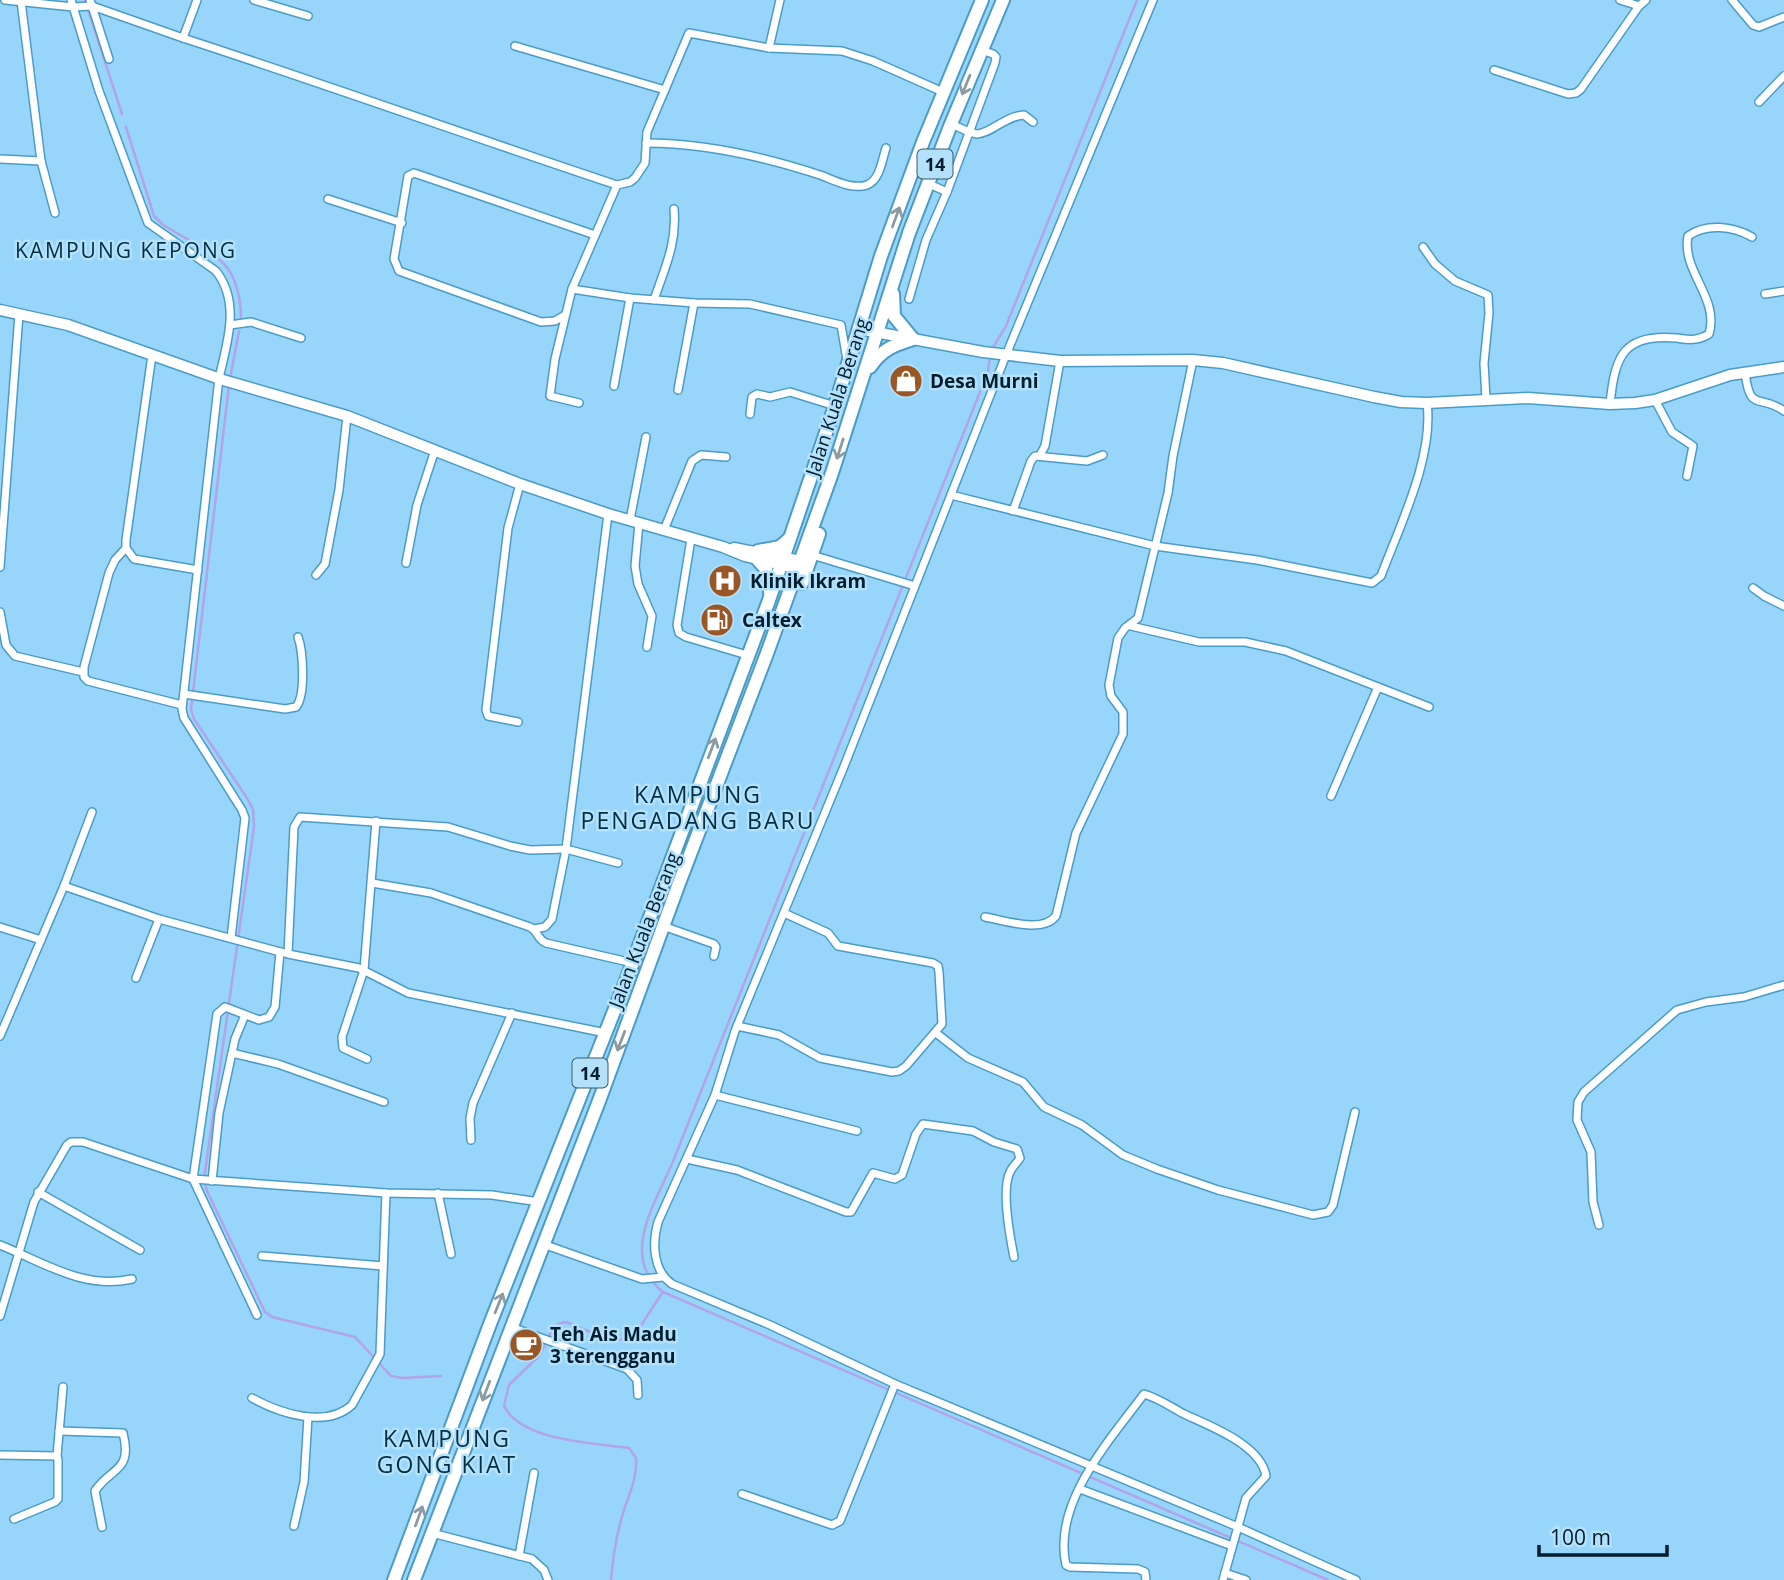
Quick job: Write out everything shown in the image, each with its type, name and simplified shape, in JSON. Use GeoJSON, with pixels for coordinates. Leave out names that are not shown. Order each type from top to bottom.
{"type":"FeatureCollection","features":[{"type":"Feature","properties":{"kind":"highway","name":"Jalan Kuala Berang"},"geometry":{"type":"LineString","coordinates":[[394,1580],[633,963],[768,603],[835,406],[881,256],[943,92],[982,0]]}},
{"type":"Feature","properties":{"kind":"highway","name":"Jalan Kuala Berang"},"geometry":{"type":"LineString","coordinates":[[414,1580],[766,656],[830,500],[832,473],[908,233],[1003,0]]}},
{"type":"Feature","properties":{"kind":"highway"},"geometry":{"type":"LineString","coordinates":[[881,256],[894,256],[900,240],[908,233]]}},
{"type":"Feature","properties":{"kind":"highway"},"geometry":{"type":"LineString","coordinates":[[857,396],[877,356],[895,344],[913,339],[894,316],[897,267]]}},
{"type":"Feature","properties":{"kind":"highway"},"geometry":{"type":"LineString","coordinates":[[768,603],[768,576],[758,555],[780,547],[793,533]]}},
{"type":"Feature","properties":{"kind":"highway","name":"Jalan Kuala Berang"},"geometry":{"type":"LineString","coordinates":[[766,656],[789,617],[803,562]]}},
{"type":"Feature","properties":{"kind":"main road"},"geometry":{"type":"LineString","coordinates":[[0,310],[68,326],[221,379],[347,416],[520,484],[608,514],[723,547],[783,561],[803,562]]}},
{"type":"Feature","properties":{"kind":"main road"},"geometry":{"type":"LineString","coordinates":[[859,329],[983,352],[1060,361],[1193,360],[1253,368],[1401,402],[1528,398],[1610,404],[1655,400],[1745,372],[1784,367]]}},
{"type":"Feature","properties":{"kind":"street"},"geometry":{"type":"LineString","coordinates":[[5,0],[90,4],[617,185],[630,182],[645,163],[647,132],[689,33],[769,48],[842,51],[873,61],[943,92]]}},
{"type":"Feature","properties":{"kind":"street"},"geometry":{"type":"LineString","coordinates":[[183,38],[197,0]]}},
{"type":"Feature","properties":{"kind":"street"},"geometry":{"type":"LineString","coordinates":[[254,0],[308,16]]}},
{"type":"Feature","properties":{"kind":"street"},"geometry":{"type":"LineString","coordinates":[[769,48],[780,0]]}},
{"type":"Feature","properties":{"kind":"street"},"geometry":{"type":"LineString","coordinates":[[660,1277],[654,1236],[715,1095],[737,1026],[912,585],[951,495],[1004,355],[1153,0]]}},
{"type":"Feature","properties":{"kind":"street"},"geometry":{"type":"LineString","coordinates":[[1620,0],[1639,6]]}},
{"type":"Feature","properties":{"kind":"street"},"geometry":{"type":"LineString","coordinates":[[1493,70],[1568,94],[1576,93],[1646,0]]}},
{"type":"Feature","properties":{"kind":"street"},"geometry":{"type":"LineString","coordinates":[[1732,0],[1752,24],[1759,27],[1784,17]]}},
{"type":"Feature","properties":{"kind":"street"},"geometry":{"type":"LineString","coordinates":[[21,1],[41,160],[55,213]]}},
{"type":"Feature","properties":{"kind":"street"},"geometry":{"type":"LineString","coordinates":[[90,4],[109,59]]}},
{"type":"Feature","properties":{"kind":"street"},"geometry":{"type":"LineString","coordinates":[[73,5],[99,91],[148,223],[216,271],[226,288],[230,310],[182,705],[184,718],[245,818],[236,939]]}},
{"type":"Feature","properties":{"kind":"street"},"geometry":{"type":"LineString","coordinates":[[515,46],[665,90]]}},
{"type":"Feature","properties":{"kind":"street"},"geometry":{"type":"LineString","coordinates":[[909,299],[926,240],[947,192],[995,63],[996,57],[993,54],[981,50]]}},
{"type":"Feature","properties":{"kind":"street"},"geometry":{"type":"LineString","coordinates":[[1759,102],[1784,76]]}},
{"type":"Feature","properties":{"kind":"street"},"geometry":{"type":"LineString","coordinates":[[951,124],[981,134],[1016,115],[1024,115],[1032,122]]}},
{"type":"Feature","properties":{"kind":"street"},"geometry":{"type":"LineString","coordinates":[[646,143],[679,144],[786,164],[848,185],[860,186],[876,179],[887,148]]}},
{"type":"Feature","properties":{"kind":"street"},"geometry":{"type":"LineString","coordinates":[[0,159],[41,160]]}},
{"type":"Feature","properties":{"kind":"street"},"geometry":{"type":"LineString","coordinates":[[565,315],[555,321],[541,322],[399,271],[394,259],[408,176],[412,173],[595,235]]}},
{"type":"Feature","properties":{"kind":"street"},"geometry":{"type":"LineString","coordinates":[[927,183],[947,192]]}},
{"type":"Feature","properties":{"kind":"street"},"geometry":{"type":"LineString","coordinates":[[579,403],[550,396],[555,359],[572,289],[617,185]]}},
{"type":"Feature","properties":{"kind":"street"},"geometry":{"type":"LineString","coordinates":[[328,199],[402,223]]}},
{"type":"Feature","properties":{"kind":"street"},"geometry":{"type":"LineString","coordinates":[[654,300],[674,243],[674,209]]}},
{"type":"Feature","properties":{"kind":"street"},"geometry":{"type":"LineString","coordinates":[[1610,404],[1613,373],[1618,362],[1633,344],[1639,340],[1657,337],[1696,340],[1709,334],[1709,304],[1690,260],[1686,243],[1688,236],[1701,230],[1724,228],[1752,237]]}},
{"type":"Feature","properties":{"kind":"street"},"geometry":{"type":"LineString","coordinates":[[908,233],[926,240]]}},
{"type":"Feature","properties":{"kind":"street"},"geometry":{"type":"LineString","coordinates":[[1423,247],[1435,264],[1455,281],[1488,295],[1486,398]]}},
{"type":"Feature","properties":{"kind":"street"},"geometry":{"type":"LineString","coordinates":[[572,289],[630,298],[750,304],[841,325],[847,367]]}},
{"type":"Feature","properties":{"kind":"street"},"geometry":{"type":"LineString","coordinates":[[1765,294],[1784,291]]}},
{"type":"Feature","properties":{"kind":"street"},"geometry":{"type":"LineString","coordinates":[[614,386],[630,298]]}},
{"type":"Feature","properties":{"kind":"street"},"geometry":{"type":"LineString","coordinates":[[678,390],[694,303]]}},
{"type":"Feature","properties":{"kind":"street"},"geometry":{"type":"LineString","coordinates":[[0,567],[2,507],[19,313]]}},
{"type":"Feature","properties":{"kind":"street"},"geometry":{"type":"LineString","coordinates":[[230,325],[251,322],[301,338]]}},
{"type":"Feature","properties":{"kind":"street"},"geometry":{"type":"LineString","coordinates":[[152,355],[128,515],[126,548],[134,559],[198,570]]}},
{"type":"Feature","properties":{"kind":"street"},"geometry":{"type":"LineString","coordinates":[[985,917],[1036,925],[1048,922],[1056,915],[1076,833],[1123,734],[1123,712],[1111,696],[1109,685],[1118,638],[1125,628],[1138,618],[1168,493],[1193,360]]}},
{"type":"Feature","properties":{"kind":"street"},"geometry":{"type":"LineString","coordinates":[[1013,511],[1031,461],[1040,455],[1045,446],[1060,361]]}},
{"type":"Feature","properties":{"kind":"street"},"geometry":{"type":"LineString","coordinates":[[1745,372],[1749,395],[1756,402],[1776,405],[1784,411]]}},
{"type":"Feature","properties":{"kind":"street"},"geometry":{"type":"LineString","coordinates":[[750,414],[752,397],[757,394],[770,397],[790,392],[835,406]]}},
{"type":"Feature","properties":{"kind":"street"},"geometry":{"type":"LineString","coordinates":[[1655,400],[1672,432],[1693,446],[1687,476]]}},
{"type":"Feature","properties":{"kind":"street"},"geometry":{"type":"LineString","coordinates":[[951,495],[1155,546],[1257,560],[1372,583],[1381,576],[1422,463],[1428,440],[1427,403]]}},
{"type":"Feature","properties":{"kind":"street"},"geometry":{"type":"LineString","coordinates":[[316,575],[326,564],[339,490],[347,416]]}},
{"type":"Feature","properties":{"kind":"street"},"geometry":{"type":"LineString","coordinates":[[646,437],[634,522],[638,584],[652,616],[647,647]]}},
{"type":"Feature","properties":{"kind":"street"},"geometry":{"type":"LineString","coordinates":[[406,562],[417,505],[435,450]]}},
{"type":"Feature","properties":{"kind":"street"},"geometry":{"type":"LineString","coordinates":[[664,530],[692,461],[701,455],[726,457]]}},
{"type":"Feature","properties":{"kind":"street"},"geometry":{"type":"LineString","coordinates":[[1040,455],[1087,461],[1103,455]]}},
{"type":"Feature","properties":{"kind":"street"},"geometry":{"type":"LineString","coordinates":[[518,722],[488,716],[486,710],[508,528],[520,484]]}},
{"type":"Feature","properties":{"kind":"street"},"geometry":{"type":"LineString","coordinates":[[372,883],[431,893],[534,929],[545,927],[552,919],[566,849],[608,514]]}},
{"type":"Feature","properties":{"kind":"street"},"geometry":{"type":"LineString","coordinates":[[691,538],[677,625],[680,632],[686,637],[747,654]]}},
{"type":"Feature","properties":{"kind":"street"},"geometry":{"type":"LineString","coordinates":[[126,548],[115,559],[109,573],[83,672],[88,681],[182,705]]}},
{"type":"Feature","properties":{"kind":"street"},"geometry":{"type":"LineString","coordinates":[[803,562],[912,585]]}},
{"type":"Feature","properties":{"kind":"street"},"geometry":{"type":"LineString","coordinates":[[1753,588],[1784,606]]}},
{"type":"Feature","properties":{"kind":"street"},"geometry":{"type":"LineString","coordinates":[[0,612],[4,639],[15,656],[83,672]]}},
{"type":"Feature","properties":{"kind":"street"},"geometry":{"type":"LineString","coordinates":[[1130,626],[1199,642],[1227,640],[1267,646],[1311,659],[1429,708]]}},
{"type":"Feature","properties":{"kind":"street"},"geometry":{"type":"LineString","coordinates":[[185,694],[285,709],[296,707],[302,697],[302,655],[298,636]]}},
{"type":"Feature","properties":{"kind":"street"},"geometry":{"type":"LineString","coordinates":[[0,651],[10,652]]}},
{"type":"Feature","properties":{"kind":"street"},"geometry":{"type":"LineString","coordinates":[[1331,796],[1378,687]]}},
{"type":"Feature","properties":{"kind":"street"},"geometry":{"type":"LineString","coordinates":[[0,1036],[64,886],[92,812]]}},
{"type":"Feature","properties":{"kind":"street"},"geometry":{"type":"LineString","coordinates":[[288,954],[296,822],[300,817],[448,827],[510,846],[530,850],[566,849],[618,863]]}},
{"type":"Feature","properties":{"kind":"street"},"geometry":{"type":"LineString","coordinates":[[367,1059],[347,1051],[342,1043],[364,970],[376,821]]}},
{"type":"Feature","properties":{"kind":"street"},"geometry":{"type":"LineString","coordinates":[[64,886],[159,919],[279,952],[364,970],[408,993],[606,1033]]}},
{"type":"Feature","properties":{"kind":"street"},"geometry":{"type":"LineString","coordinates":[[737,1026],[779,1035],[820,1058],[892,1072],[906,1066],[936,1033],[943,1017],[938,966],[838,946],[828,933],[784,913]]}},
{"type":"Feature","properties":{"kind":"street"},"geometry":{"type":"LineString","coordinates":[[136,978],[159,919]]}},
{"type":"Feature","properties":{"kind":"street"},"geometry":{"type":"LineString","coordinates":[[663,926],[714,944],[714,956]]}},
{"type":"Feature","properties":{"kind":"street"},"geometry":{"type":"LineString","coordinates":[[0,927],[41,940]]}},
{"type":"Feature","properties":{"kind":"street"},"geometry":{"type":"LineString","coordinates":[[534,929],[540,941],[633,963]]}},
{"type":"Feature","properties":{"kind":"street"},"geometry":{"type":"LineString","coordinates":[[257,1315],[196,1180],[215,1021],[225,1007],[263,1020],[272,1013],[275,1007],[279,952]]}},
{"type":"Feature","properties":{"kind":"street"},"geometry":{"type":"LineString","coordinates":[[1599,1225],[1593,1202],[1591,1152],[1577,1120],[1578,1102],[1584,1092],[1677,1010],[1706,1002],[1744,997],[1784,985]]}},
{"type":"Feature","properties":{"kind":"street"},"geometry":{"type":"LineString","coordinates":[[471,1140],[470,1118],[473,1103],[512,1013]]}},
{"type":"Feature","properties":{"kind":"street"},"geometry":{"type":"LineString","coordinates":[[210,1181],[219,1113],[235,1039],[244,1014]]}},
{"type":"Feature","properties":{"kind":"street"},"geometry":{"type":"LineString","coordinates":[[936,1033],[968,1058],[1023,1082],[1044,1107],[1082,1125],[1123,1155],[1157,1170],[1218,1190],[1313,1214],[1328,1212],[1333,1205],[1355,1112]]}},
{"type":"Feature","properties":{"kind":"street"},"geometry":{"type":"LineString","coordinates":[[232,1053],[278,1064],[384,1102]]}},
{"type":"Feature","properties":{"kind":"street"},"geometry":{"type":"LineString","coordinates":[[715,1095],[857,1131]]}},
{"type":"Feature","properties":{"kind":"street"},"geometry":{"type":"LineString","coordinates":[[687,1159],[737,1170],[852,1212],[873,1173],[895,1179],[902,1175],[916,1134],[923,1124],[973,1132],[1017,1149],[1020,1153],[1020,1158],[1010,1170],[1008,1180],[1007,1223],[1014,1257]]}},
{"type":"Feature","properties":{"kind":"street"},"geometry":{"type":"LineString","coordinates":[[0,1316],[38,1192],[67,1145],[77,1141],[196,1180],[386,1193],[492,1195],[539,1202]]}},
{"type":"Feature","properties":{"kind":"street"},"geometry":{"type":"LineString","coordinates":[[38,1192],[140,1250]]}},
{"type":"Feature","properties":{"kind":"street"},"geometry":{"type":"LineString","coordinates":[[251,1398],[273,1410],[308,1417],[346,1410],[352,1405],[380,1354],[386,1193]]}},
{"type":"Feature","properties":{"kind":"street"},"geometry":{"type":"LineString","coordinates":[[438,1193],[451,1254]]}},
{"type":"Feature","properties":{"kind":"street"},"geometry":{"type":"LineString","coordinates":[[542,1244],[642,1279],[660,1277],[770,1325],[894,1386],[1356,1580]]}},
{"type":"Feature","properties":{"kind":"street"},"geometry":{"type":"LineString","coordinates":[[0,1245],[89,1281],[132,1279]]}},
{"type":"Feature","properties":{"kind":"street"},"geometry":{"type":"LineString","coordinates":[[262,1256],[383,1266]]}},
{"type":"Feature","properties":{"kind":"street"},"geometry":{"type":"LineString","coordinates":[[510,1327],[627,1369],[637,1380],[638,1395]]}},
{"type":"Feature","properties":{"kind":"street"},"geometry":{"type":"LineString","coordinates":[[743,1494],[836,1525],[840,1521],[894,1386]]}},
{"type":"Feature","properties":{"kind":"street"},"geometry":{"type":"LineString","coordinates":[[14,1519],[58,1499],[57,1456],[63,1387]]}},
{"type":"Feature","properties":{"kind":"street"},"geometry":{"type":"LineString","coordinates":[[1146,1580],[1145,1572],[1138,1569],[1066,1565],[1065,1522],[1089,1469],[1144,1394],[1235,1440],[1254,1454],[1264,1467],[1266,1476],[1246,1498],[1224,1576],[1246,1580]]}},
{"type":"Feature","properties":{"kind":"street"},"geometry":{"type":"LineString","coordinates":[[294,1526],[304,1482],[308,1417]]}},
{"type":"Feature","properties":{"kind":"street"},"geometry":{"type":"LineString","coordinates":[[59,1431],[123,1433],[123,1461],[117,1471],[95,1491],[102,1527]]}},
{"type":"Feature","properties":{"kind":"street"},"geometry":{"type":"LineString","coordinates":[[0,1455],[57,1456]]}},
{"type":"Feature","properties":{"kind":"street"},"geometry":{"type":"LineString","coordinates":[[519,1556],[534,1473]]}},
{"type":"Feature","properties":{"kind":"street"},"geometry":{"type":"LineString","coordinates":[[1082,1485],[1233,1545]]}},
{"type":"Feature","properties":{"kind":"street"},"geometry":{"type":"LineString","coordinates":[[432,1533],[537,1562],[548,1580]]}},
{"type":"Feature","properties":{"kind":"waterway"},"geometry":{"type":"LineString","coordinates":[[85,0],[122,114]]}},
{"type":"Feature","properties":{"kind":"waterway"},"geometry":{"type":"LineString","coordinates":[[992,349],[1006,326],[1137,0]]}},
{"type":"Feature","properties":{"kind":"waterway"},"geometry":{"type":"LineString","coordinates":[[126,127],[154,216],[228,268],[237,290],[241,320]]}},
{"type":"Feature","properties":{"kind":"waterway"},"geometry":{"type":"LineString","coordinates":[[230,379],[239,331]]}},
{"type":"Feature","properties":{"kind":"waterway"},"geometry":{"type":"LineString","coordinates":[[990,355],[988,372],[672,1164],[650,1213],[642,1247],[643,1263],[650,1278],[663,1292],[1328,1580]]}},
{"type":"Feature","properties":{"kind":"waterway"},"geometry":{"type":"LineString","coordinates":[[229,385],[191,709],[194,719],[253,809],[254,827],[204,1179],[207,1191],[265,1312],[272,1317],[355,1337],[391,1376],[441,1376]]}},
{"type":"Feature","properties":{"kind":"waterway"},"geometry":{"type":"LineString","coordinates":[[611,1580],[614,1552],[636,1471],[636,1458],[629,1448],[579,1442],[526,1427],[513,1418],[504,1406],[509,1385],[539,1356],[558,1324],[566,1322],[601,1336],[627,1338],[635,1335],[662,1293]]}},
{"type":"Feature","properties":{"kind":"place","name":"Desa Murni"},"geometry":{"type":"Point","coordinates":[906,381]}},
{"type":"Feature","properties":{"kind":"place","name":"Klinik Ikram"},"geometry":{"type":"Point","coordinates":[725,581]}},
{"type":"Feature","properties":{"kind":"place","name":"Caltex"},"geometry":{"type":"Point","coordinates":[717,620]}},
{"type":"Feature","properties":{"kind":"place","name":"Teh Ais Madu 3 terengganu"},"geometry":{"type":"Point","coordinates":[526,1345]}},
{"type":"Feature","properties":{"kind":"district","name":"KAMPUNG KEPONG"},"geometry":{"type":"Point","coordinates":[126,250]}},
{"type":"Feature","properties":{"kind":"district","name":"KAMPUNG PENGADANG BARU"},"geometry":{"type":"Point","coordinates":[698,807]}},
{"type":"Feature","properties":{"kind":"district","name":"KAMPUNG GONG KIAT"},"geometry":{"type":"Point","coordinates":[447,1451]}}]}
